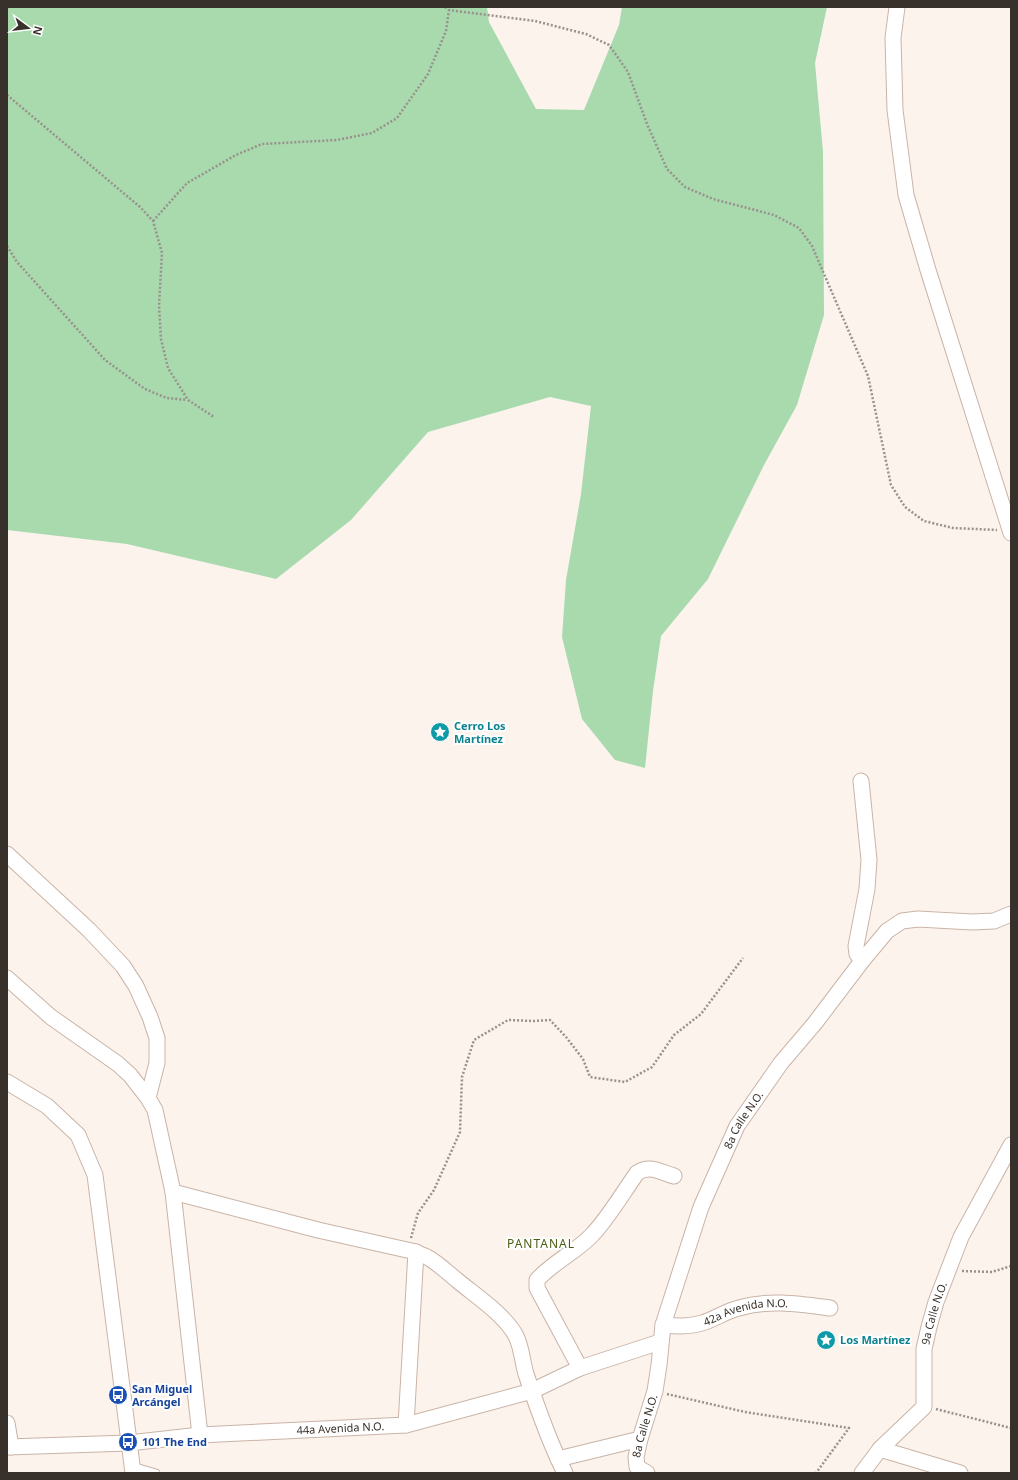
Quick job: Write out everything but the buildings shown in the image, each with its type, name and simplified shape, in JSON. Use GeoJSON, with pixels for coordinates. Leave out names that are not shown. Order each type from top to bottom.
{"type":"FeatureCollection","features":[{"type":"Feature","properties":{"kind":"street"},"geometry":{"type":"LineString","coordinates":[[896,7],[893,38],[895,110],[906,195],[928,270],[1011,532]]}},
{"type":"Feature","properties":{"kind":"street"},"geometry":{"type":"LineString","coordinates":[[861,781],[869,860],[867,889],[856,946],[862,961]]}},
{"type":"Feature","properties":{"kind":"street"},"geometry":{"type":"LineString","coordinates":[[7,854],[89,930],[123,966],[136,986],[150,1017],[157,1038],[157,1063],[148,1098]]}},
{"type":"Feature","properties":{"kind":"street","name":"8a Calle N.O."},"geometry":{"type":"LineString","coordinates":[[642,1470],[636,1457],[655,1391],[663,1325],[701,1207],[737,1126],[781,1063],[815,1023],[887,931],[902,921],[918,919],[972,922],[994,921],[1011,914]]}},
{"type":"Feature","properties":{"kind":"street"},"geometry":{"type":"LineString","coordinates":[[7,978],[51,1017],[118,1064],[130,1075],[148,1098],[155,1110],[173,1192],[200,1435]]}},
{"type":"Feature","properties":{"kind":"street"},"geometry":{"type":"LineString","coordinates":[[7,1082],[47,1106],[78,1135],[95,1175],[133,1470]]}},
{"type":"Feature","properties":{"kind":"street","name":"9a Calle N.O."},"geometry":{"type":"LineString","coordinates":[[924,1407],[924,1349],[929,1327],[961,1237],[1011,1145]]}},
{"type":"Feature","properties":{"kind":"street"},"geometry":{"type":"LineString","coordinates":[[580,1368],[537,1288],[537,1280],[544,1272],[592,1236],[637,1173],[643,1168],[674,1176]]}},
{"type":"Feature","properties":{"kind":"street"},"geometry":{"type":"LineString","coordinates":[[173,1192],[318,1230],[411,1251],[427,1257],[501,1317],[515,1335],[521,1350],[524,1369],[558,1459],[565,1473]]}},
{"type":"Feature","properties":{"kind":"street"},"geometry":{"type":"LineString","coordinates":[[406,1425],[411,1251]]}},
{"type":"Feature","properties":{"kind":"street","name":"42a Avenida N.O."},"geometry":{"type":"LineString","coordinates":[[663,1325],[686,1326],[703,1323],[721,1314],[740,1308],[767,1303],[793,1303],[830,1308]]}},
{"type":"Feature","properties":{"kind":"street","name":"44a Avenida N.O."},"geometry":{"type":"LineString","coordinates":[[9,1447],[129,1443],[200,1435],[406,1425],[532,1391],[580,1368],[660,1342]]}},
{"type":"Feature","properties":{"kind":"street"},"geometry":{"type":"LineString","coordinates":[[862,1473],[880,1449],[924,1407]]}},
{"type":"Feature","properties":{"kind":"street"},"geometry":{"type":"LineString","coordinates":[[7,1423],[9,1447]]}},
{"type":"Feature","properties":{"kind":"street"},"geometry":{"type":"LineString","coordinates":[[558,1459],[640,1439]]}},
{"type":"Feature","properties":{"kind":"street"},"geometry":{"type":"LineString","coordinates":[[880,1449],[960,1473]]}},
{"type":"Feature","properties":{"kind":"lane"},"geometry":{"type":"LineString","coordinates":[[133,1470],[156,1473]]}},
{"type":"Feature","properties":{"kind":"path"},"geometry":{"type":"LineString","coordinates":[[445,7],[449,10],[535,21],[586,34],[609,46],[628,72],[647,124],[667,169],[685,187],[713,199],[774,215],[799,228],[812,246],[868,376],[891,486],[905,507],[924,521],[953,528],[1011,532]]}},
{"type":"Feature","properties":{"kind":"path"},"geometry":{"type":"LineString","coordinates":[[153,221],[187,183],[236,155],[262,144],[338,140],[372,133],[396,118],[428,74],[446,31],[449,10]]}},
{"type":"Feature","properties":{"kind":"path"},"geometry":{"type":"LineString","coordinates":[[7,95],[140,207],[153,221],[162,253],[159,306],[161,339],[168,368],[188,400],[214,417]]}},
{"type":"Feature","properties":{"kind":"path"},"geometry":{"type":"LineString","coordinates":[[7,246],[17,262],[105,360],[145,389],[167,398],[188,400]]}},
{"type":"Feature","properties":{"kind":"path"},"geometry":{"type":"LineString","coordinates":[[411,1251],[418,1213],[434,1190],[460,1132],[462,1077],[474,1040],[508,1020],[550,1020],[566,1037],[582,1059],[590,1077],[625,1082],[652,1067],[674,1035],[701,1014],[743,958]]}},
{"type":"Feature","properties":{"kind":"path"},"geometry":{"type":"LineString","coordinates":[[949,1268],[958,1271],[992,1272],[1011,1266]]}},
{"type":"Feature","properties":{"kind":"path"},"geometry":{"type":"LineString","coordinates":[[655,1391],[745,1412],[849,1428],[816,1473]]}},
{"type":"Feature","properties":{"kind":"path"},"geometry":{"type":"LineString","coordinates":[[924,1407],[1011,1428]]}},
{"type":"Feature","properties":{"kind":"green space"},"geometry":{"type":"Polygon","coordinates":[[[7,7],[487,7],[489,22],[536,109],[584,110],[619,25],[622,7],[827,7],[815,63],[823,152],[824,315],[797,405],[764,465],[708,579],[661,636],[653,691],[645,768],[615,760],[582,719],[562,637],[566,580],[581,494],[591,406],[550,397],[428,432],[351,520],[276,579],[127,544],[7,530],[7,7]]]}},
{"type":"Feature","properties":{"kind":"place","name":"Cerro Los Martínez"},"geometry":{"type":"Point","coordinates":[440,732]}},
{"type":"Feature","properties":{"kind":"place","name":"Los Martínez"},"geometry":{"type":"Point","coordinates":[826,1340]}},
{"type":"Feature","properties":{"kind":"place","name":"San Miguel Arcángel"},"geometry":{"type":"Point","coordinates":[118,1395]}},
{"type":"Feature","properties":{"kind":"place","name":"101 The End"},"geometry":{"type":"Point","coordinates":[128,1442]}},
{"type":"Feature","properties":{"kind":"district","name":"PANTANAL"},"geometry":{"type":"Point","coordinates":[541,1244]}}]}
